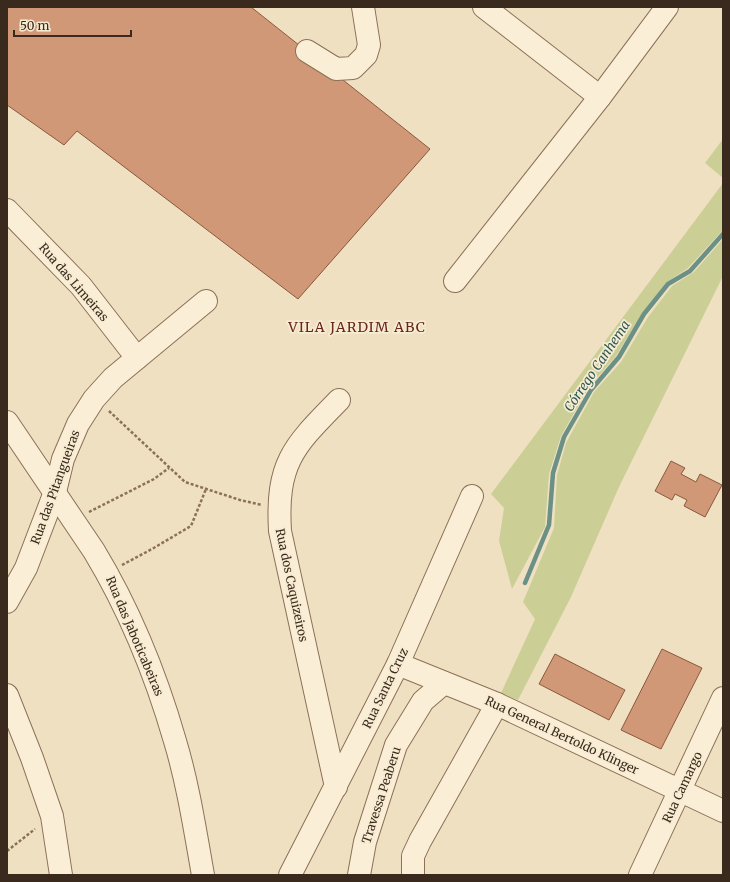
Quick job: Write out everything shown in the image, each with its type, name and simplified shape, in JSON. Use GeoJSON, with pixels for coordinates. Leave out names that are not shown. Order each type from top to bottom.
{"type":"FeatureCollection","features":[{"type":"Feature","properties":{"kind":"street"},"geometry":{"type":"LineString","coordinates":[[307,51],[336,70],[353,68],[366,55],[369,45],[363,7]]}},
{"type":"Feature","properties":{"kind":"street"},"geometry":{"type":"LineString","coordinates":[[484,7],[600,97]]}},
{"type":"Feature","properties":{"kind":"street"},"geometry":{"type":"LineString","coordinates":[[455,281],[600,97],[667,7]]}},
{"type":"Feature","properties":{"kind":"street","name":"Rua das Limeiras"},"geometry":{"type":"LineString","coordinates":[[7,210],[32,233],[81,286],[137,358]]}},
{"type":"Feature","properties":{"kind":"street","name":"Rua das Pitangueiras"},"geometry":{"type":"LineString","coordinates":[[7,602],[26,568],[55,492],[63,459],[78,424],[94,399],[113,378],[206,301]]}},
{"type":"Feature","properties":{"kind":"street","name":"Rua dos Caquizeiros"},"geometry":{"type":"LineString","coordinates":[[336,787],[280,531],[278,508],[281,480],[289,457],[304,436],[339,400]]}},
{"type":"Feature","properties":{"kind":"street","name":"Rua das Jaboticabeiras"},"geometry":{"type":"LineString","coordinates":[[7,422],[74,518],[107,572],[131,622],[162,699],[176,742],[203,875]]}},
{"type":"Feature","properties":{"kind":"street","name":"Rua Santa Cruz"},"geometry":{"type":"LineString","coordinates":[[290,875],[398,664],[472,496]]}},
{"type":"Feature","properties":{"kind":"street","name":"Rua General Bertoldo Klinger"},"geometry":{"type":"LineString","coordinates":[[398,664],[496,704],[723,811]]}},
{"type":"Feature","properties":{"kind":"street","name":"Travessa Peaberu"},"geometry":{"type":"LineString","coordinates":[[359,875],[365,842],[396,745],[423,701],[444,683]]}},
{"type":"Feature","properties":{"kind":"street"},"geometry":{"type":"LineString","coordinates":[[7,695],[32,758],[52,816],[61,875]]}},
{"type":"Feature","properties":{"kind":"street","name":"Rua Camargo"},"geometry":{"type":"LineString","coordinates":[[640,875],[723,698]]}},
{"type":"Feature","properties":{"kind":"street"},"geometry":{"type":"LineString","coordinates":[[413,875],[413,856],[420,841],[496,704]]}},
{"type":"Feature","properties":{"kind":"path"},"geometry":{"type":"LineString","coordinates":[[94,399],[128,427],[184,482],[240,500],[278,508]]}},
{"type":"Feature","properties":{"kind":"path"},"geometry":{"type":"LineString","coordinates":[[74,518],[111,502],[154,479],[170,468]]}},
{"type":"Feature","properties":{"kind":"path"},"geometry":{"type":"LineString","coordinates":[[107,572],[152,549],[191,526],[206,489]]}},
{"type":"Feature","properties":{"kind":"path"},"geometry":{"type":"LineString","coordinates":[[7,851],[52,816]]}},
{"type":"Feature","properties":{"kind":"green space"},"geometry":{"type":"Polygon","coordinates":[[[723,139],[723,178],[705,163],[723,139]]]}},
{"type":"Feature","properties":{"kind":"green space"},"geometry":{"type":"Polygon","coordinates":[[[723,183],[723,230],[688,268],[667,282],[643,312],[616,356],[589,387],[561,436],[549,474],[545,527],[512,589],[499,541],[504,508],[491,494],[723,183]]]}},
{"type":"Feature","properties":{"kind":"green space"},"geometry":{"type":"Polygon","coordinates":[[[723,239],[723,276],[619,487],[571,597],[518,700],[501,693],[535,619],[523,602],[554,528],[557,475],[566,443],[594,392],[621,362],[648,317],[672,286],[694,272],[723,239]]]}},
{"type":"Feature","properties":{"kind":"building"},"geometry":{"type":"Polygon","coordinates":[[[7,7],[251,7],[430,149],[298,299],[77,131],[64,145],[7,105],[7,7]]]}},
{"type":"Feature","properties":{"kind":"building"},"geometry":{"type":"Polygon","coordinates":[[[671,461],[685,468],[681,474],[696,482],[700,474],[722,485],[705,517],[684,506],[687,500],[675,494],[672,500],[655,491],[671,461]]]}},
{"type":"Feature","properties":{"kind":"building"},"geometry":{"type":"Polygon","coordinates":[[[662,649],[702,668],[661,749],[621,730],[662,649]]]}},
{"type":"Feature","properties":{"kind":"building"},"geometry":{"type":"Polygon","coordinates":[[[555,654],[625,690],[609,720],[539,684],[555,654]]]}},
{"type":"Feature","properties":{"kind":"waterway","name":"Córrego Canhema"},"geometry":{"type":"LineString","coordinates":[[525,583],[549,525],[553,473],[564,437],[591,390],[619,357],[644,314],[668,284],[690,271],[723,234]]}},
{"type":"Feature","properties":{"kind":"district","name":"VILA JARDIM ABC"},"geometry":{"type":"Point","coordinates":[357,327]}}]}
